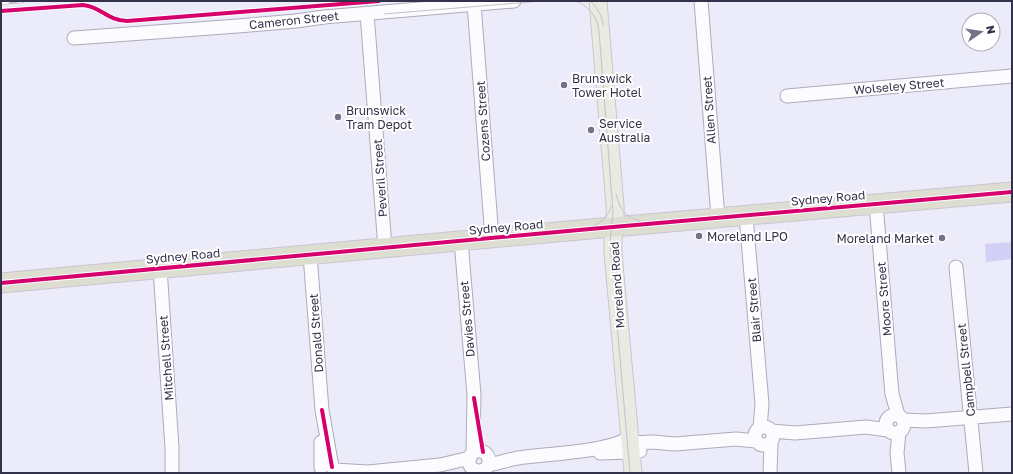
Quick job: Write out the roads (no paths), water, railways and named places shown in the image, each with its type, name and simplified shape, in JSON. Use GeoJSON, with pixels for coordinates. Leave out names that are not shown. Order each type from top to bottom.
{"type":"FeatureCollection","features":[{"type":"Feature","properties":{"kind":"highway","name":"Sydney Road"},"geometry":{"type":"LineString","coordinates":[[1,283],[1012,192]]}},
{"type":"Feature","properties":{"kind":"main road","name":"Moreland Road"},"geometry":{"type":"LineString","coordinates":[[598,1],[614,194],[615,212],[613,253],[632,473]]}},
{"type":"Feature","properties":{"kind":"street","name":"Cameron Street"},"geometry":{"type":"LineString","coordinates":[[74,38],[296,21],[319,17],[514,1]]}},
{"type":"Feature","properties":{"kind":"street","name":"Allen Street"},"geometry":{"type":"LineString","coordinates":[[701,1],[718,218]]}},
{"type":"Feature","properties":{"kind":"street","name":"Cozens Street"},"geometry":{"type":"LineString","coordinates":[[474,4],[492,238]]}},
{"type":"Feature","properties":{"kind":"street","name":"Peveril Street"},"geometry":{"type":"LineString","coordinates":[[367,13],[385,248]]}},
{"type":"Feature","properties":{"kind":"street","name":"Wolseley Street"},"geometry":{"type":"LineString","coordinates":[[787,96],[1012,76]]}},
{"type":"Feature","properties":{"kind":"street","name":"Moore Street"},"geometry":{"type":"LineString","coordinates":[[876,204],[899,473]]}},
{"type":"Feature","properties":{"kind":"street","name":"Blair Street"},"geometry":{"type":"LineString","coordinates":[[746,216],[762,404],[764,436],[762,454],[765,473]]}},
{"type":"Feature","properties":{"kind":"street","name":"Davies Street"},"geometry":{"type":"LineString","coordinates":[[461,241],[479,464]]}},
{"type":"Feature","properties":{"kind":"street","name":"Donald Street"},"geometry":{"type":"LineString","coordinates":[[310,255],[322,410],[324,471]]}},
{"type":"Feature","properties":{"kind":"street","name":"Campbell Street"},"geometry":{"type":"LineString","coordinates":[[956,267],[976,473]]}},
{"type":"Feature","properties":{"kind":"street","name":"Mitchell Street"},"geometry":{"type":"LineString","coordinates":[[160,268],[172,448],[172,473]]}},
{"type":"Feature","properties":{"kind":"street"},"geometry":{"type":"LineString","coordinates":[[324,471],[365,472],[440,465],[479,464],[607,447],[625,440],[630,444],[653,442],[675,444],[1012,414]]}},
{"type":"Feature","properties":{"kind":"street","name":"Blair Street"},"geometry":{"type":"LineString","coordinates":[[764,436],[770,452],[770,473]]}},
{"type":"Feature","properties":{"kind":"street","name":"Mitchell Street"},"geometry":{"type":"LineString","coordinates":[[172,448],[178,473]]}},
{"type":"Feature","properties":{"kind":"tram line"},"geometry":{"type":"LineString","coordinates":[[384,14],[542,1]]}},
{"type":"Feature","properties":{"kind":"tram line"},"geometry":{"type":"LineString","coordinates":[[576,1],[589,9],[597,21],[599,31],[613,212],[610,243],[630,473]]}},
{"type":"Feature","properties":{"kind":"tram line"},"geometry":{"type":"LineString","coordinates":[[590,1],[599,12],[603,25]]}},
{"type":"Feature","properties":{"kind":"tram line"},"geometry":{"type":"LineString","coordinates":[[1,281],[1012,190]]}},
{"type":"Feature","properties":{"kind":"tram line"},"geometry":{"type":"LineString","coordinates":[[616,194],[619,204],[624,212],[631,218],[641,221]]}},
{"type":"Feature","properties":{"kind":"tram line"},"geometry":{"type":"LineString","coordinates":[[593,226],[600,223],[605,218],[609,213],[611,206]]}},
{"type":"Feature","properties":{"kind":"railway"},"geometry":{"type":"LineString","coordinates":[[1,3],[23,1]]}},
{"type":"Feature","properties":{"kind":"place","name":"Brunswick Tower Hotel"},"geometry":{"type":"Point","coordinates":[564,85]}},
{"type":"Feature","properties":{"kind":"place","name":"Brunswick Tram Depot"},"geometry":{"type":"Point","coordinates":[338,117]}},
{"type":"Feature","properties":{"kind":"place","name":"Service Australia"},"geometry":{"type":"Point","coordinates":[591,130]}},
{"type":"Feature","properties":{"kind":"place","name":"Moreland LPO"},"geometry":{"type":"Point","coordinates":[699,236]}},
{"type":"Feature","properties":{"kind":"place","name":"Moreland Market"},"geometry":{"type":"Point","coordinates":[942,238]}}]}
